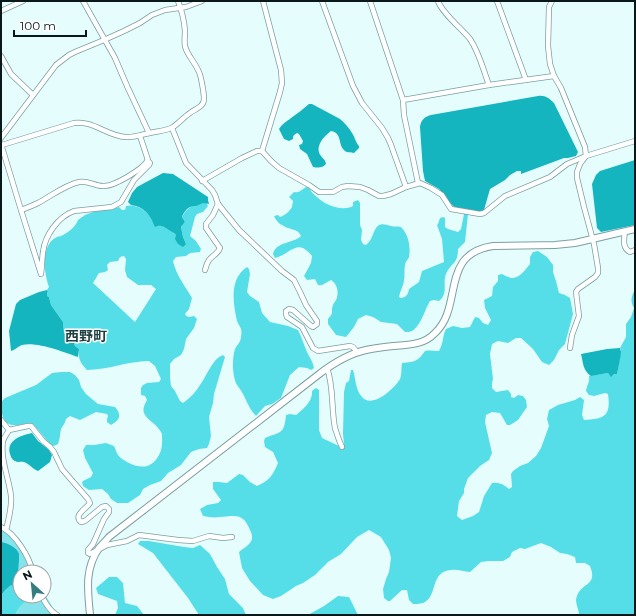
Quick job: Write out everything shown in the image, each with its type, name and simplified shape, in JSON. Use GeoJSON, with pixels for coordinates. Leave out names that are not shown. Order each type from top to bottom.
{"type":"FeatureCollection","features":[{"type":"Feature","properties":{"kind":"street"},"geometry":{"type":"LineString","coordinates":[[1,10],[23,1]]}},
{"type":"Feature","properties":{"kind":"street"},"geometry":{"type":"LineString","coordinates":[[83,1],[115,58],[149,133]]}},
{"type":"Feature","properties":{"kind":"street"},"geometry":{"type":"LineString","coordinates":[[140,136],[148,160],[147,161],[150,164],[134,180],[121,202],[112,207],[74,211],[68,213],[57,223],[51,230],[42,251],[41,274],[1,145],[81,122],[115,135],[126,137],[140,136],[172,128],[189,114],[202,106],[204,99],[201,75],[185,45],[183,11],[178,1]]}},
{"type":"Feature","properties":{"kind":"street"},"geometry":{"type":"LineString","coordinates":[[1,138],[56,65],[75,52],[140,23],[152,15],[165,10],[186,7],[202,1]]}},
{"type":"Feature","properties":{"kind":"street"},"geometry":{"type":"LineString","coordinates":[[262,151],[280,92],[282,77],[263,1]]}},
{"type":"Feature","properties":{"kind":"street"},"geometry":{"type":"LineString","coordinates":[[322,1],[352,86],[362,103],[382,128],[392,145],[406,187]]}},
{"type":"Feature","properties":{"kind":"street"},"geometry":{"type":"LineString","coordinates":[[370,1],[403,100],[404,115],[418,183]]}},
{"type":"Feature","properties":{"kind":"street"},"geometry":{"type":"LineString","coordinates":[[438,1],[441,7],[473,44],[489,85]]}},
{"type":"Feature","properties":{"kind":"street"},"geometry":{"type":"LineString","coordinates":[[497,1],[526,80]]}},
{"type":"Feature","properties":{"kind":"street"},"geometry":{"type":"LineString","coordinates":[[552,1],[549,7],[548,46],[550,64],[585,146],[586,156],[580,164],[577,172],[577,178],[598,268],[598,273],[576,292],[578,316],[570,348]]}},
{"type":"Feature","properties":{"kind":"street"},"geometry":{"type":"LineString","coordinates":[[1,56],[11,74],[33,95]]}},
{"type":"Feature","properties":{"kind":"street"},"geometry":{"type":"LineString","coordinates":[[403,100],[489,85],[554,76]]}},
{"type":"Feature","properties":{"kind":"street"},"geometry":{"type":"LineString","coordinates":[[172,128],[186,163],[212,190],[218,204],[239,230],[297,284],[303,301],[317,321],[317,324],[313,327],[311,326],[293,310],[289,309],[286,311],[287,317],[302,327],[313,348],[318,351],[350,346],[357,352]]}},
{"type":"Feature","properties":{"kind":"street"},"geometry":{"type":"LineString","coordinates":[[202,181],[242,158],[256,151],[262,151],[279,168],[320,192],[334,192],[342,187],[348,186],[360,187],[379,196],[383,196],[406,187],[422,183],[440,193],[451,208],[480,214],[484,213],[505,196],[550,177],[567,164],[586,156],[635,141]]}},
{"type":"Feature","properties":{"kind":"street"},"geometry":{"type":"LineString","coordinates":[[21,210],[37,204],[79,182],[102,186],[111,184],[135,172],[146,164],[147,161]]}},
{"type":"Feature","properties":{"kind":"street"},"geometry":{"type":"LineString","coordinates":[[205,270],[208,262],[220,250],[217,243],[206,230],[206,226],[213,216],[218,204]]}},
{"type":"Feature","properties":{"kind":"street"},"geometry":{"type":"LineString","coordinates":[[90,615],[87,584],[88,572],[99,549],[109,537],[327,368],[357,352],[376,348],[410,345],[423,342],[434,335],[443,325],[447,315],[457,272],[466,258],[478,250],[493,246],[555,246],[575,243],[635,229]]}},
{"type":"Feature","properties":{"kind":"street"},"geometry":{"type":"LineString","coordinates":[[625,231],[626,250],[630,252],[635,250]]}},
{"type":"Feature","properties":{"kind":"street"},"geometry":{"type":"LineString","coordinates":[[327,368],[332,386],[336,430],[342,447]]}},
{"type":"Feature","properties":{"kind":"street"},"geometry":{"type":"LineString","coordinates":[[1,420],[9,430]]}},
{"type":"Feature","properties":{"kind":"street"},"geometry":{"type":"LineString","coordinates":[[30,564],[18,542],[4,529],[10,513],[10,495],[1,457],[3,441],[9,430],[28,426],[31,426],[42,441],[50,447],[62,468],[88,499],[90,503],[79,514],[79,520],[81,522],[85,521],[102,506],[106,506],[109,509],[109,512],[88,550],[88,553],[90,554],[107,545],[127,541],[139,535],[178,540],[193,540],[209,536],[223,538],[232,537]]}},
{"type":"Feature","properties":{"kind":"street"},"geometry":{"type":"LineString","coordinates":[[47,604],[57,615]]}},
{"type":"Feature","properties":{"kind":"shaded area"},"geometry":{"type":"Polygon","coordinates":[[[538,96],[547,97],[554,103],[578,152],[576,156],[564,158],[521,174],[521,171],[517,171],[510,175],[505,180],[490,189],[484,210],[480,212],[456,208],[439,189],[425,181],[420,127],[421,122],[425,118],[431,115],[538,96]]]}},
{"type":"Feature","properties":{"kind":"shaded area"},"geometry":{"type":"Polygon","coordinates":[[[309,104],[312,104],[340,119],[353,134],[359,148],[354,153],[346,152],[341,146],[337,134],[331,131],[319,145],[319,153],[325,160],[326,164],[317,168],[313,167],[307,154],[300,149],[299,145],[302,144],[303,141],[299,134],[297,133],[294,135],[293,139],[289,141],[284,139],[279,129],[309,104]]]}},
{"type":"Feature","properties":{"kind":"shaded area"},"geometry":{"type":"Polygon","coordinates":[[[635,160],[635,225],[601,232],[597,228],[592,184],[596,175],[600,171],[635,160]]]}},
{"type":"Feature","properties":{"kind":"shaded area"},"geometry":{"type":"Polygon","coordinates":[[[163,173],[173,174],[208,197],[209,204],[203,203],[196,206],[191,206],[185,211],[182,217],[185,222],[181,227],[186,244],[183,247],[178,244],[174,233],[163,226],[155,227],[146,212],[128,202],[132,193],[137,187],[163,173]]]}},
{"type":"Feature","properties":{"kind":"shaded area"},"geometry":{"type":"Polygon","coordinates":[[[308,187],[320,200],[334,207],[349,208],[353,206],[353,202],[358,200],[360,203],[360,225],[362,230],[361,240],[363,244],[366,245],[368,243],[379,225],[383,224],[401,227],[407,237],[410,249],[409,257],[405,264],[404,283],[399,297],[401,298],[406,296],[409,289],[419,282],[422,271],[444,262],[442,239],[437,225],[440,218],[445,218],[445,227],[458,232],[461,229],[464,214],[468,214],[465,242],[458,249],[456,261],[446,274],[444,294],[439,301],[430,301],[415,329],[405,332],[397,324],[381,322],[366,315],[358,319],[346,337],[336,335],[328,324],[328,319],[332,313],[333,304],[337,299],[338,294],[337,287],[334,283],[331,280],[322,285],[318,285],[315,279],[307,280],[304,276],[311,263],[312,256],[307,250],[298,247],[294,248],[275,258],[273,254],[278,247],[298,239],[301,236],[300,233],[295,230],[284,227],[274,216],[278,215],[280,217],[288,212],[292,207],[293,201],[289,197],[294,192],[299,192],[308,187]]]}},
{"type":"Feature","properties":{"kind":"shaded area"},"geometry":{"type":"Polygon","coordinates":[[[205,202],[208,206],[203,212],[197,214],[195,217],[190,236],[196,241],[201,249],[200,252],[176,257],[173,261],[178,276],[192,298],[189,309],[185,314],[188,317],[194,316],[197,319],[194,328],[186,339],[181,355],[174,359],[170,364],[170,377],[171,386],[180,401],[183,403],[197,390],[216,360],[223,355],[225,357],[209,417],[211,436],[209,444],[207,448],[191,452],[181,465],[168,473],[161,481],[143,489],[140,495],[128,503],[117,503],[102,489],[89,490],[83,486],[82,482],[91,477],[93,473],[85,458],[83,450],[86,445],[106,443],[114,446],[122,459],[136,466],[141,467],[153,463],[161,450],[162,434],[144,413],[143,410],[147,400],[145,396],[141,395],[141,388],[147,383],[159,382],[161,379],[155,366],[149,361],[133,362],[95,370],[87,370],[81,363],[79,349],[75,346],[73,340],[68,338],[64,333],[63,322],[51,305],[49,297],[47,296],[47,290],[49,287],[45,260],[48,246],[57,237],[70,231],[78,220],[85,215],[98,210],[108,210],[119,207],[122,210],[125,210],[126,206],[135,206],[144,210],[155,224],[163,226],[174,233],[186,244],[181,227],[185,222],[182,217],[189,208],[205,202]],[[124,256],[120,257],[118,261],[110,262],[107,265],[108,270],[99,273],[93,283],[135,322],[156,289],[151,285],[138,285],[127,277],[125,270],[126,259],[124,256]]]}},
{"type":"Feature","properties":{"kind":"shaded area"},"geometry":{"type":"Polygon","coordinates":[[[538,251],[547,257],[553,265],[553,272],[559,293],[570,298],[573,314],[565,344],[549,365],[542,362],[533,349],[521,338],[516,338],[508,343],[498,341],[492,344],[490,354],[493,379],[492,388],[496,392],[508,390],[511,397],[514,398],[518,395],[523,396],[526,400],[527,407],[518,420],[510,425],[507,425],[500,413],[492,412],[486,415],[485,422],[492,453],[489,460],[480,466],[468,478],[464,493],[459,501],[457,516],[462,520],[479,512],[484,496],[492,483],[501,484],[509,489],[512,487],[511,474],[513,471],[528,463],[536,456],[541,448],[549,426],[547,419],[549,410],[580,397],[584,400],[582,415],[584,420],[597,419],[605,415],[609,401],[608,394],[605,393],[594,396],[589,395],[586,391],[589,376],[608,373],[611,376],[617,374],[621,350],[620,348],[626,337],[626,324],[631,317],[634,308],[632,299],[635,290],[635,615],[579,615],[576,598],[582,588],[591,581],[592,572],[590,566],[585,563],[576,563],[575,557],[560,553],[541,543],[525,549],[520,548],[512,552],[510,557],[503,561],[481,562],[470,572],[453,570],[444,572],[437,579],[432,594],[424,603],[413,604],[409,600],[407,590],[402,590],[390,601],[388,601],[384,598],[383,589],[389,572],[391,558],[389,550],[381,537],[369,530],[357,537],[341,554],[328,562],[315,575],[303,583],[273,599],[263,595],[250,581],[242,568],[239,552],[252,540],[252,534],[244,520],[238,516],[203,516],[200,509],[207,505],[218,503],[221,500],[213,489],[213,482],[227,483],[239,474],[243,475],[257,486],[268,480],[278,463],[273,452],[265,447],[265,438],[279,433],[283,429],[286,415],[296,415],[302,410],[311,398],[312,391],[316,388],[319,390],[319,430],[322,438],[339,446],[344,444],[344,392],[346,383],[349,381],[351,370],[353,370],[357,387],[362,397],[371,401],[382,396],[393,388],[400,379],[402,363],[416,360],[425,351],[439,351],[446,329],[453,326],[462,328],[470,327],[475,317],[479,318],[483,323],[488,325],[491,320],[485,308],[484,300],[492,296],[493,287],[498,281],[498,275],[502,274],[507,277],[515,278],[530,264],[530,257],[533,252],[538,251]]]}},
{"type":"Feature","properties":{"kind":"shaded area"},"geometry":{"type":"Polygon","coordinates":[[[247,267],[250,274],[247,292],[259,302],[262,313],[270,322],[298,330],[314,368],[311,370],[299,367],[290,375],[281,398],[272,404],[265,406],[256,416],[235,381],[233,367],[235,348],[239,343],[241,332],[241,328],[237,321],[234,292],[237,278],[247,267]]]}},
{"type":"Feature","properties":{"kind":"shaded area"},"geometry":{"type":"Polygon","coordinates":[[[47,290],[47,296],[49,297],[51,305],[63,322],[64,333],[68,338],[73,340],[75,346],[79,349],[78,357],[35,344],[22,345],[11,351],[9,331],[16,304],[20,300],[47,290]]]}},
{"type":"Feature","properties":{"kind":"shaded area"},"geometry":{"type":"Polygon","coordinates":[[[620,348],[621,353],[617,374],[614,374],[611,377],[608,373],[591,376],[586,372],[581,354],[620,348]]]}},
{"type":"Feature","properties":{"kind":"shaded area"},"geometry":{"type":"Polygon","coordinates":[[[70,372],[75,375],[86,394],[98,404],[115,407],[119,412],[118,419],[111,425],[107,422],[107,414],[96,412],[80,420],[70,416],[66,419],[61,429],[58,444],[54,446],[50,444],[33,424],[28,423],[13,425],[6,422],[3,416],[2,408],[2,401],[5,398],[36,385],[52,373],[70,372]]]}},
{"type":"Feature","properties":{"kind":"shaded area"},"geometry":{"type":"Polygon","coordinates":[[[32,433],[52,455],[50,462],[38,471],[26,463],[14,461],[9,449],[10,445],[16,439],[32,433]]]}},
{"type":"Feature","properties":{"kind":"shaded area"},"geometry":{"type":"Polygon","coordinates":[[[11,530],[19,539],[33,564],[12,564],[12,604],[51,604],[55,611],[63,615],[1,615],[1,531],[11,530]]]}},
{"type":"Feature","properties":{"kind":"shaded area"},"geometry":{"type":"Polygon","coordinates":[[[140,541],[193,548],[200,545],[210,554],[225,579],[229,594],[243,608],[246,615],[199,615],[188,598],[153,553],[138,544],[140,541]]]}},
{"type":"Feature","properties":{"kind":"shaded area"},"geometry":{"type":"Polygon","coordinates":[[[1,542],[14,547],[19,554],[19,561],[19,564],[12,564],[12,586],[1,593],[1,542]]]}},
{"type":"Feature","properties":{"kind":"shaded area"},"geometry":{"type":"Polygon","coordinates":[[[109,577],[117,577],[123,583],[125,603],[137,606],[144,615],[115,615],[118,608],[117,601],[98,594],[96,588],[109,577]]]}},
{"type":"Feature","properties":{"kind":"shaded area"},"geometry":{"type":"Polygon","coordinates":[[[12,586],[12,604],[22,604],[15,615],[1,615],[1,593],[12,586]]]}},
{"type":"Feature","properties":{"kind":"shaded area"},"geometry":{"type":"Polygon","coordinates":[[[338,596],[349,597],[358,615],[308,615],[324,606],[338,596]]]}},
{"type":"Feature","properties":{"kind":"district","name":"西野町"},"geometry":{"type":"Point","coordinates":[86,336]}}]}
